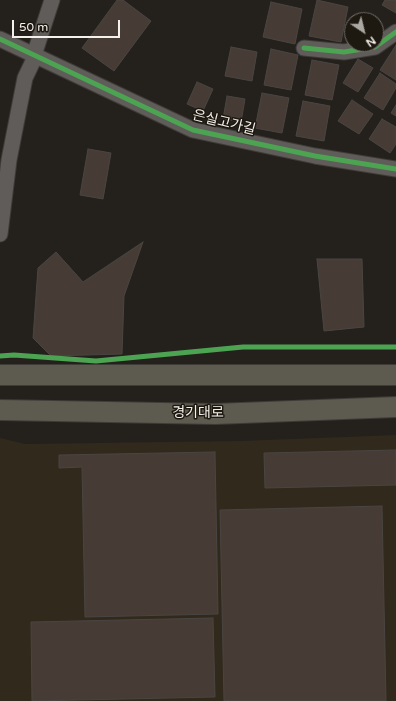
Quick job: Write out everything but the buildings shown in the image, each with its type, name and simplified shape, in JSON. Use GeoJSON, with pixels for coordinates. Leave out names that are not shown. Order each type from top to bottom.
{"type":"FeatureCollection","features":[{"type":"Feature","properties":{"kind":"main road"},"geometry":{"type":"LineString","coordinates":[[0,375],[396,375]]}},
{"type":"Feature","properties":{"kind":"main road","name":"경기대로"},"geometry":{"type":"LineString","coordinates":[[0,410],[215,414],[396,407]]}},
{"type":"Feature","properties":{"kind":"street"},"geometry":{"type":"LineString","coordinates":[[0,234],[9,160],[25,78],[35,57],[36,49],[52,0]]}},
{"type":"Feature","properties":{"kind":"street"},"geometry":{"type":"LineString","coordinates":[[304,48],[344,52],[375,47],[396,32]]}},
{"type":"Feature","properties":{"kind":"street","name":"은실고가길"},"geometry":{"type":"LineString","coordinates":[[0,40],[193,130],[315,156],[396,169]]}},
{"type":"Feature","properties":{"kind":"shaded area"},"geometry":{"type":"Polygon","coordinates":[[[396,435],[396,701],[0,701],[0,438],[25,444],[240,441],[396,435]]]}},
{"type":"Feature","properties":{"kind":"cycle path"},"geometry":{"type":"LineString","coordinates":[[304,48],[344,52],[375,47],[396,32]]}},
{"type":"Feature","properties":{"kind":"cycle path"},"geometry":{"type":"LineString","coordinates":[[0,39],[193,130],[315,156],[396,169]]}},
{"type":"Feature","properties":{"kind":"cycle path"},"geometry":{"type":"LineString","coordinates":[[0,356],[14,355],[96,361],[243,347],[396,347]]}}]}
